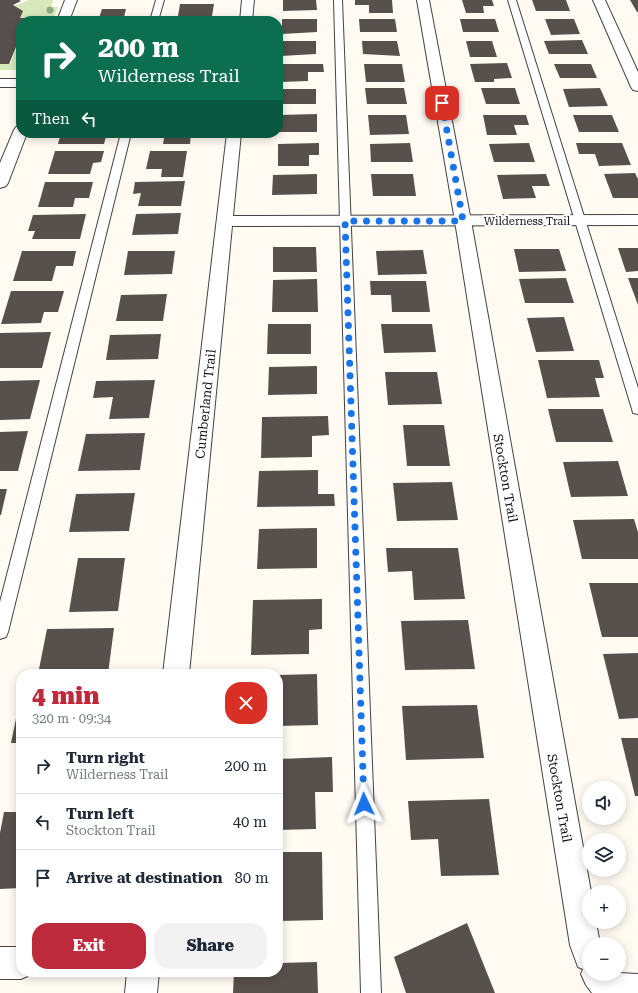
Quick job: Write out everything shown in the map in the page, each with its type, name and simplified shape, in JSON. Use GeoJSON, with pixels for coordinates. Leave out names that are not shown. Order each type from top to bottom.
{"type":"FeatureCollection","features":[{"type":"Feature","properties":{"kind":"street"},"geometry":{"type":"LineString","coordinates":[[65,16],[71,0]]}},
{"type":"Feature","properties":{"kind":"street"},"geometry":{"type":"LineString","coordinates":[[246,16],[248,0]]}},
{"type":"Feature","properties":{"kind":"street","name":"Stockton Trail"},"geometry":{"type":"LineString","coordinates":[[423,0],[463,221],[584,937]]}},
{"type":"Feature","properties":{"kind":"street"},"geometry":{"type":"LineString","coordinates":[[599,0],[638,87]]}},
{"type":"Feature","properties":{"kind":"street"},"geometry":{"type":"LineString","coordinates":[[0,83],[16,83]]}},
{"type":"Feature","properties":{"kind":"street"},"geometry":{"type":"LineString","coordinates":[[0,183],[18,138]]}},
{"type":"Feature","properties":{"kind":"street","name":"Cumberland Trail"},"geometry":{"type":"LineString","coordinates":[[177,669],[233,138]]}},
{"type":"Feature","properties":{"kind":"street","name":"Wilderness Trail"},"geometry":{"type":"LineString","coordinates":[[225,221],[638,220]]}},
{"type":"Feature","properties":{"kind":"street"},"geometry":{"type":"LineString","coordinates":[[0,963],[16,963]]}},
{"type":"Feature","properties":{"kind":"street"},"geometry":{"type":"LineString","coordinates":[[141,993],[143,977]]}},
{"type":"Feature","properties":{"kind":"street"},"geometry":{"type":"LineString","coordinates":[[603,981],[620,990],[638,990]]}},
{"type":"Feature","properties":{"kind":"lane"},"geometry":{"type":"LineString","coordinates":[[155,16],[160,0]]}},
{"type":"Feature","properties":{"kind":"lane"},"geometry":{"type":"LineString","coordinates":[[338,0],[370,993]]}},
{"type":"Feature","properties":{"kind":"lane"},"geometry":{"type":"LineString","coordinates":[[512,0],[638,409]]}},
{"type":"Feature","properties":{"kind":"lane"},"geometry":{"type":"LineString","coordinates":[[0,632],[125,138]]}},
{"type":"Feature","properties":{"kind":"green space"},"geometry":{"type":"Polygon","coordinates":[[[29,0],[53,0],[51,7],[58,7],[54,16],[18,16],[14,6],[29,0]]]}},
{"type":"Feature","properties":{"kind":"green space"},"geometry":{"type":"Polygon","coordinates":[[[16,49],[16,70],[0,70],[0,64],[10,64],[16,49]]]}},
{"type":"Feature","properties":{"kind":"building"},"geometry":{"type":"Polygon","coordinates":[[[0,0],[19,0],[21,1],[13,5],[23,11],[21,16],[16,16],[16,47],[9,64],[0,64],[0,0]]]}},
{"type":"Feature","properties":{"kind":"building"},"geometry":{"type":"Polygon","coordinates":[[[283,0],[316,0],[317,10],[283,11],[283,0]]]}},
{"type":"Feature","properties":{"kind":"building"},"geometry":{"type":"Polygon","coordinates":[[[355,0],[392,0],[393,13],[369,13],[369,5],[355,5],[355,0]]]}},
{"type":"Feature","properties":{"kind":"building"},"geometry":{"type":"Polygon","coordinates":[[[462,0],[492,0],[494,6],[483,6],[484,13],[466,13],[462,0]]]}},
{"type":"Feature","properties":{"kind":"building"},"geometry":{"type":"Polygon","coordinates":[[[532,0],[566,0],[570,11],[536,11],[532,0]]]}},
{"type":"Feature","properties":{"kind":"building"},"geometry":{"type":"Polygon","coordinates":[[[630,0],[638,0],[638,12],[637,12],[630,0]]]}},
{"type":"Feature","properties":{"kind":"building"},"geometry":{"type":"Polygon","coordinates":[[[180,4],[214,4],[212,16],[178,16],[180,4]]]}},
{"type":"Feature","properties":{"kind":"building"},"geometry":{"type":"Polygon","coordinates":[[[102,9],[126,9],[124,16],[100,16],[102,9]]]}},
{"type":"Feature","properties":{"kind":"building"},"geometry":{"type":"Polygon","coordinates":[[[283,19],[317,19],[317,32],[283,34],[283,19]]]}},
{"type":"Feature","properties":{"kind":"building"},"geometry":{"type":"Polygon","coordinates":[[[359,19],[395,19],[397,32],[360,32],[359,19]]]}},
{"type":"Feature","properties":{"kind":"building"},"geometry":{"type":"Polygon","coordinates":[[[460,19],[495,19],[499,32],[463,32],[460,19]]]}},
{"type":"Feature","properties":{"kind":"building"},"geometry":{"type":"Polygon","coordinates":[[[545,19],[574,19],[580,34],[551,35],[545,19]]]}},
{"type":"Feature","properties":{"kind":"building"},"geometry":{"type":"Polygon","coordinates":[[[582,40],[588,54],[549,54],[544,41],[582,40]]]}},
{"type":"Feature","properties":{"kind":"building"},"geometry":{"type":"Polygon","coordinates":[[[283,41],[316,41],[316,54],[283,56],[283,41]]]}},
{"type":"Feature","properties":{"kind":"building"},"geometry":{"type":"Polygon","coordinates":[[[362,41],[397,41],[400,56],[363,54],[362,41]]]}},
{"type":"Feature","properties":{"kind":"building"},"geometry":{"type":"Polygon","coordinates":[[[466,41],[492,41],[497,57],[470,57],[466,41]]]}},
{"type":"Feature","properties":{"kind":"building"},"geometry":{"type":"Polygon","coordinates":[[[507,63],[512,78],[494,79],[494,82],[475,82],[470,64],[507,63]]]}},
{"type":"Feature","properties":{"kind":"building"},"geometry":{"type":"Polygon","coordinates":[[[283,64],[323,64],[324,72],[308,72],[308,81],[283,82],[283,64]]]}},
{"type":"Feature","properties":{"kind":"building"},"geometry":{"type":"Polygon","coordinates":[[[364,64],[402,64],[405,82],[366,82],[364,64]]]}},
{"type":"Feature","properties":{"kind":"building"},"geometry":{"type":"Polygon","coordinates":[[[554,64],[591,64],[597,78],[560,78],[554,64]]]}},
{"type":"Feature","properties":{"kind":"building"},"geometry":{"type":"Polygon","coordinates":[[[365,88],[404,88],[407,104],[367,104],[365,88]]]}},
{"type":"Feature","properties":{"kind":"building"},"geometry":{"type":"Polygon","coordinates":[[[481,88],[515,88],[520,104],[486,104],[481,88]]]}},
{"type":"Feature","properties":{"kind":"building"},"geometry":{"type":"Polygon","coordinates":[[[600,88],[608,106],[569,107],[563,89],[600,88]]]}},
{"type":"Feature","properties":{"kind":"building"},"geometry":{"type":"Polygon","coordinates":[[[283,89],[316,89],[316,104],[283,104],[283,89]]]}},
{"type":"Feature","properties":{"kind":"building"},"geometry":{"type":"Polygon","coordinates":[[[317,114],[317,132],[283,132],[283,115],[317,114]]]}},
{"type":"Feature","properties":{"kind":"building"},"geometry":{"type":"Polygon","coordinates":[[[368,115],[406,115],[409,134],[370,135],[368,115]]]}},
{"type":"Feature","properties":{"kind":"building"},"geometry":{"type":"Polygon","coordinates":[[[483,115],[526,115],[529,125],[514,125],[517,135],[487,135],[483,115]]]}},
{"type":"Feature","properties":{"kind":"building"},"geometry":{"type":"Polygon","coordinates":[[[573,115],[612,115],[619,132],[579,132],[573,115]]]}},
{"type":"Feature","properties":{"kind":"building"},"geometry":{"type":"Polygon","coordinates":[[[60,138],[106,138],[104,144],[58,144],[60,138]]]}},
{"type":"Feature","properties":{"kind":"building"},"geometry":{"type":"Polygon","coordinates":[[[164,138],[191,138],[190,144],[163,144],[164,138]]]}},
{"type":"Feature","properties":{"kind":"building"},"geometry":{"type":"Polygon","coordinates":[[[319,143],[319,155],[309,155],[309,166],[278,166],[278,144],[319,143]]]}},
{"type":"Feature","properties":{"kind":"building"},"geometry":{"type":"Polygon","coordinates":[[[410,143],[413,162],[371,162],[370,144],[410,143]]]}},
{"type":"Feature","properties":{"kind":"building"},"geometry":{"type":"Polygon","coordinates":[[[529,143],[535,162],[494,162],[489,144],[529,143]]]}},
{"type":"Feature","properties":{"kind":"building"},"geometry":{"type":"Polygon","coordinates":[[[576,143],[622,143],[631,165],[599,166],[595,154],[579,154],[576,143]]]}},
{"type":"Feature","properties":{"kind":"building"},"geometry":{"type":"Polygon","coordinates":[[[55,151],[104,151],[101,162],[93,163],[90,174],[48,174],[55,151]]]}},
{"type":"Feature","properties":{"kind":"building"},"geometry":{"type":"Polygon","coordinates":[[[150,151],[187,151],[183,177],[161,177],[162,169],[146,169],[150,151]]]}},
{"type":"Feature","properties":{"kind":"building"},"geometry":{"type":"Polygon","coordinates":[[[635,173],[638,179],[638,198],[613,198],[604,174],[635,173]]]}},
{"type":"Feature","properties":{"kind":"building"},"geometry":{"type":"Polygon","coordinates":[[[317,174],[317,194],[272,195],[273,175],[317,174]]]}},
{"type":"Feature","properties":{"kind":"building"},"geometry":{"type":"Polygon","coordinates":[[[371,174],[413,174],[416,196],[373,196],[371,174]]]}},
{"type":"Feature","properties":{"kind":"building"},"geometry":{"type":"Polygon","coordinates":[[[546,174],[550,186],[532,186],[536,198],[503,199],[497,175],[546,174]]]}},
{"type":"Feature","properties":{"kind":"building"},"geometry":{"type":"Polygon","coordinates":[[[185,181],[181,206],[138,206],[141,193],[133,194],[135,182],[185,181]]]}},
{"type":"Feature","properties":{"kind":"building"},"geometry":{"type":"Polygon","coordinates":[[[45,182],[93,182],[89,198],[75,198],[73,207],[38,207],[45,182]]]}},
{"type":"Feature","properties":{"kind":"building"},"geometry":{"type":"Polygon","coordinates":[[[181,213],[178,234],[132,235],[136,214],[181,213]]]}},
{"type":"Feature","properties":{"kind":"building"},"geometry":{"type":"Polygon","coordinates":[[[86,214],[80,239],[32,239],[35,231],[28,231],[33,215],[86,214]]]}},
{"type":"Feature","properties":{"kind":"building"},"geometry":{"type":"Polygon","coordinates":[[[273,247],[316,247],[317,272],[273,272],[273,247]]]}},
{"type":"Feature","properties":{"kind":"building"},"geometry":{"type":"Polygon","coordinates":[[[618,248],[638,248],[638,271],[626,272],[618,248]]]}},
{"type":"Feature","properties":{"kind":"building"},"geometry":{"type":"Polygon","coordinates":[[[514,249],[559,249],[566,271],[519,272],[514,249]]]}},
{"type":"Feature","properties":{"kind":"building"},"geometry":{"type":"Polygon","coordinates":[[[423,250],[427,274],[378,275],[376,251],[423,250]]]}},
{"type":"Feature","properties":{"kind":"building"},"geometry":{"type":"Polygon","coordinates":[[[22,251],[76,251],[73,266],[56,266],[52,281],[13,281],[22,251]]]}},
{"type":"Feature","properties":{"kind":"building"},"geometry":{"type":"Polygon","coordinates":[[[128,251],[175,251],[172,274],[124,275],[128,251]]]}},
{"type":"Feature","properties":{"kind":"building"},"geometry":{"type":"Polygon","coordinates":[[[566,278],[574,303],[525,303],[519,279],[566,278]]]}},
{"type":"Feature","properties":{"kind":"building"},"geometry":{"type":"Polygon","coordinates":[[[628,278],[638,278],[638,305],[628,278]]]}},
{"type":"Feature","properties":{"kind":"building"},"geometry":{"type":"Polygon","coordinates":[[[317,279],[318,312],[272,312],[273,280],[317,279]]]}},
{"type":"Feature","properties":{"kind":"building"},"geometry":{"type":"Polygon","coordinates":[[[370,281],[426,281],[430,312],[392,312],[391,295],[371,295],[370,281]]]}},
{"type":"Feature","properties":{"kind":"building"},"geometry":{"type":"Polygon","coordinates":[[[11,291],[64,291],[58,312],[44,312],[41,323],[1,324],[11,291]]]}},
{"type":"Feature","properties":{"kind":"building"},"geometry":{"type":"Polygon","coordinates":[[[167,294],[163,321],[116,321],[121,295],[167,294]]]}},
{"type":"Feature","properties":{"kind":"building"},"geometry":{"type":"Polygon","coordinates":[[[564,317],[574,351],[536,352],[527,318],[564,317]]]}},
{"type":"Feature","properties":{"kind":"building"},"geometry":{"type":"Polygon","coordinates":[[[268,324],[311,324],[311,354],[267,354],[268,324]]]}},
{"type":"Feature","properties":{"kind":"building"},"geometry":{"type":"Polygon","coordinates":[[[381,324],[432,324],[436,352],[384,353],[381,324]]]}},
{"type":"Feature","properties":{"kind":"building"},"geometry":{"type":"Polygon","coordinates":[[[51,332],[42,368],[0,368],[0,333],[51,332]]]}},
{"type":"Feature","properties":{"kind":"building"},"geometry":{"type":"Polygon","coordinates":[[[161,334],[158,359],[106,360],[110,335],[161,334]]]}},
{"type":"Feature","properties":{"kind":"building"},"geometry":{"type":"Polygon","coordinates":[[[538,360],[599,360],[604,378],[595,378],[600,397],[547,398],[538,360]]]}},
{"type":"Feature","properties":{"kind":"building"},"geometry":{"type":"Polygon","coordinates":[[[317,366],[317,394],[268,395],[269,367],[317,366]]]}},
{"type":"Feature","properties":{"kind":"building"},"geometry":{"type":"Polygon","coordinates":[[[385,372],[437,372],[442,404],[388,405],[385,372]]]}},
{"type":"Feature","properties":{"kind":"building"},"geometry":{"type":"Polygon","coordinates":[[[40,380],[30,419],[0,420],[0,381],[40,380]]]}},
{"type":"Feature","properties":{"kind":"building"},"geometry":{"type":"Polygon","coordinates":[[[155,380],[149,418],[109,419],[113,397],[93,398],[96,381],[155,380]]]}},
{"type":"Feature","properties":{"kind":"building"},"geometry":{"type":"Polygon","coordinates":[[[548,409],[603,409],[613,442],[556,442],[548,409]]]}},
{"type":"Feature","properties":{"kind":"building"},"geometry":{"type":"Polygon","coordinates":[[[328,416],[329,435],[312,436],[312,457],[261,458],[262,417],[328,416]]]}},
{"type":"Feature","properties":{"kind":"building"},"geometry":{"type":"Polygon","coordinates":[[[403,425],[444,425],[450,466],[407,466],[403,425]]]}},
{"type":"Feature","properties":{"kind":"building"},"geometry":{"type":"Polygon","coordinates":[[[28,431],[18,471],[0,471],[0,432],[28,431]]]}},
{"type":"Feature","properties":{"kind":"building"},"geometry":{"type":"Polygon","coordinates":[[[145,433],[140,470],[78,471],[86,434],[145,433]]]}},
{"type":"Feature","properties":{"kind":"building"},"geometry":{"type":"Polygon","coordinates":[[[618,461],[628,496],[571,497],[563,462],[618,461]]]}},
{"type":"Feature","properties":{"kind":"building"},"geometry":{"type":"Polygon","coordinates":[[[318,470],[318,494],[334,494],[335,506],[257,507],[259,471],[318,470]]]}},
{"type":"Feature","properties":{"kind":"building"},"geometry":{"type":"Polygon","coordinates":[[[452,482],[458,520],[397,521],[393,483],[452,482]]]}},
{"type":"Feature","properties":{"kind":"building"},"geometry":{"type":"Polygon","coordinates":[[[0,489],[7,489],[1,515],[0,515],[0,489]]]}},
{"type":"Feature","properties":{"kind":"building"},"geometry":{"type":"Polygon","coordinates":[[[135,493],[129,531],[69,532],[76,494],[135,493]]]}},
{"type":"Feature","properties":{"kind":"building"},"geometry":{"type":"Polygon","coordinates":[[[634,519],[638,532],[638,559],[582,559],[573,520],[634,519]]]}},
{"type":"Feature","properties":{"kind":"building"},"geometry":{"type":"Polygon","coordinates":[[[317,528],[317,568],[257,569],[259,529],[317,528]]]}},
{"type":"Feature","properties":{"kind":"building"},"geometry":{"type":"Polygon","coordinates":[[[386,548],[458,548],[465,599],[414,600],[412,571],[388,572],[386,548]]]}},
{"type":"Feature","properties":{"kind":"building"},"geometry":{"type":"Polygon","coordinates":[[[78,558],[125,558],[118,611],[69,612],[78,558]]]}},
{"type":"Feature","properties":{"kind":"building"},"geometry":{"type":"Polygon","coordinates":[[[589,583],[638,583],[638,637],[602,637],[589,583]]]}},
{"type":"Feature","properties":{"kind":"building"},"geometry":{"type":"Polygon","coordinates":[[[322,599],[322,629],[309,630],[309,654],[251,655],[253,600],[322,599]]]}},
{"type":"Feature","properties":{"kind":"building"},"geometry":{"type":"Polygon","coordinates":[[[468,620],[475,669],[405,670],[401,621],[468,620]]]}},
{"type":"Feature","properties":{"kind":"building"},"geometry":{"type":"Polygon","coordinates":[[[114,628],[109,669],[39,669],[47,629],[114,628]]]}},
{"type":"Feature","properties":{"kind":"building"},"geometry":{"type":"Polygon","coordinates":[[[638,653],[638,718],[619,719],[603,654],[638,653]]]}},
{"type":"Feature","properties":{"kind":"building"},"geometry":{"type":"Polygon","coordinates":[[[317,674],[318,725],[283,726],[283,675],[317,674]]]}},
{"type":"Feature","properties":{"kind":"building"},"geometry":{"type":"Polygon","coordinates":[[[477,705],[484,758],[406,760],[402,706],[477,705]]]}},
{"type":"Feature","properties":{"kind":"building"},"geometry":{"type":"Polygon","coordinates":[[[16,719],[16,743],[11,743],[16,719]]]}},
{"type":"Feature","properties":{"kind":"building"},"geometry":{"type":"Polygon","coordinates":[[[621,738],[638,738],[638,796],[635,796],[621,738]]]}},
{"type":"Feature","properties":{"kind":"building"},"geometry":{"type":"Polygon","coordinates":[[[332,757],[333,792],[315,792],[316,829],[283,830],[283,759],[332,757]]]}},
{"type":"Feature","properties":{"kind":"building"},"geometry":{"type":"Polygon","coordinates":[[[489,799],[499,875],[441,876],[438,839],[411,840],[408,801],[489,799]]]}},
{"type":"Feature","properties":{"kind":"building"},"geometry":{"type":"Polygon","coordinates":[[[4,812],[16,812],[16,888],[0,889],[0,833],[4,812]]]}},
{"type":"Feature","properties":{"kind":"building"},"geometry":{"type":"Polygon","coordinates":[[[283,852],[322,852],[323,920],[283,921],[283,852]]]}},
{"type":"Feature","properties":{"kind":"building"},"geometry":{"type":"Polygon","coordinates":[[[467,923],[495,993],[406,993],[394,957],[467,923]]]}},
{"type":"Feature","properties":{"kind":"building"},"geometry":{"type":"Polygon","coordinates":[[[317,962],[318,993],[233,993],[234,977],[283,977],[283,963],[317,962]]]}},
{"type":"Feature","properties":{"kind":"route"},"geometry":{"type":"LineString","coordinates":[[364,804],[345,221],[463,221],[442,103]]}}]}
